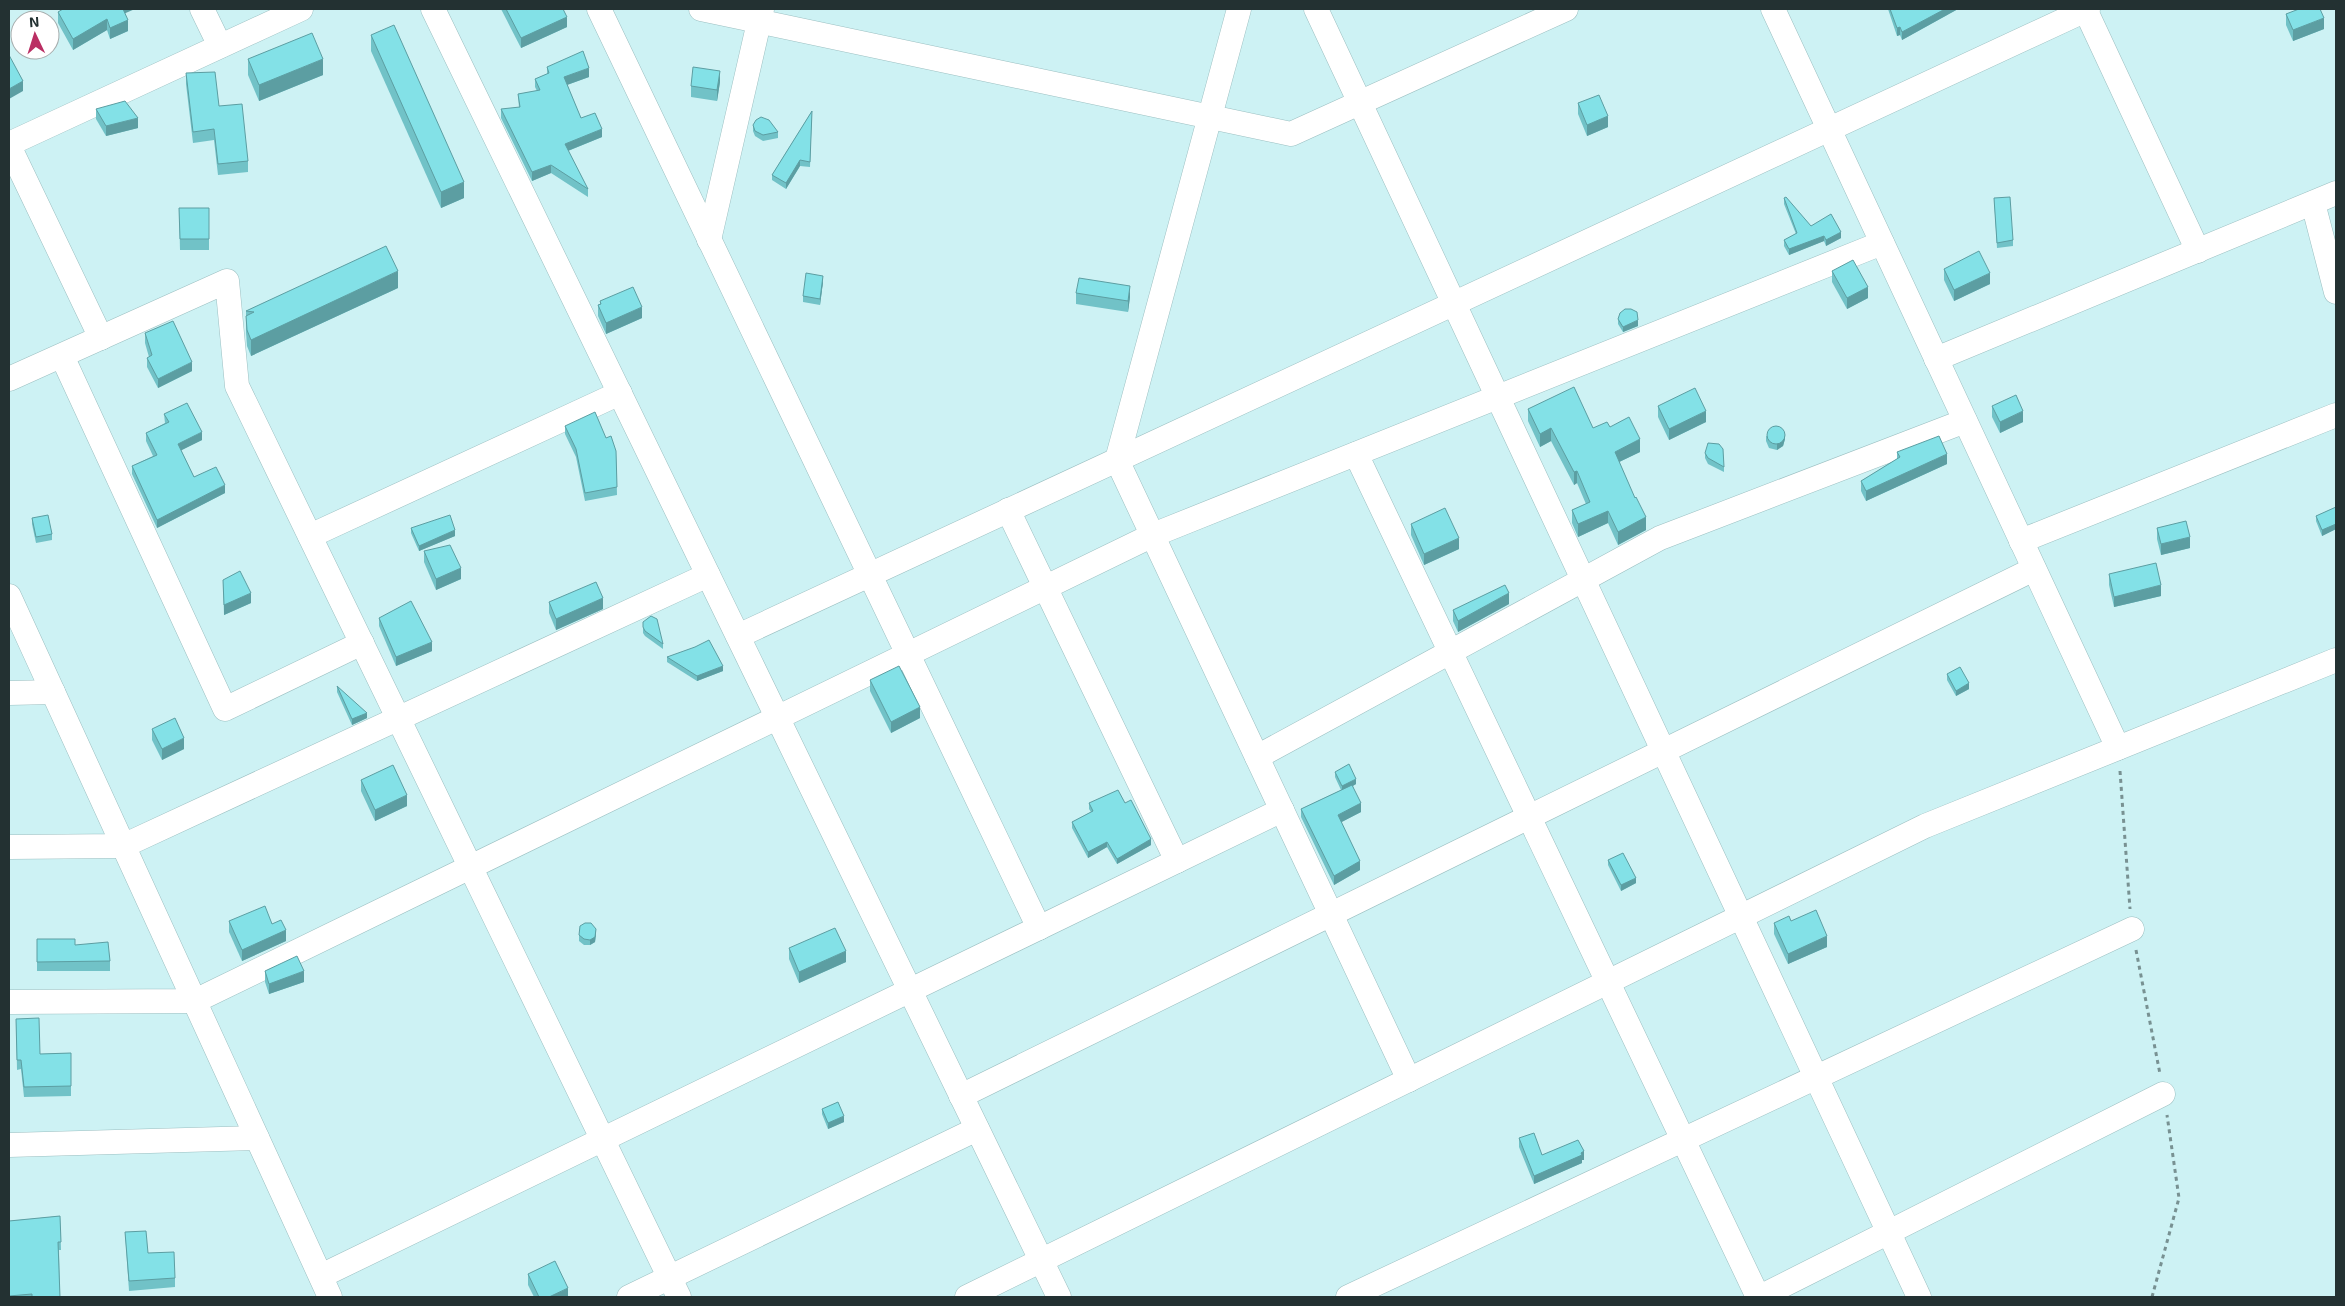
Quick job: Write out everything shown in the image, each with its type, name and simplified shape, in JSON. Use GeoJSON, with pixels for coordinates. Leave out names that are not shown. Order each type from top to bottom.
{"type":"FeatureCollection","features":[{"type":"Feature","properties":{"kind":"street"},"geometry":{"type":"LineString","coordinates":[[202,9],[220,46]]}},
{"type":"Feature","properties":{"kind":"street"},"geometry":{"type":"LineString","coordinates":[[101,338],[9,145],[301,9]]}},
{"type":"Feature","properties":{"kind":"street"},"geometry":{"type":"LineString","coordinates":[[432,9],[1059,1297]]}},
{"type":"Feature","properties":{"kind":"street"},"geometry":{"type":"LineString","coordinates":[[599,9],[1039,928]]}},
{"type":"Feature","properties":{"kind":"street"},"geometry":{"type":"LineString","coordinates":[[701,9],[761,15],[1290,134],[1566,9]]}},
{"type":"Feature","properties":{"kind":"street"},"geometry":{"type":"LineString","coordinates":[[1239,9],[1117,460],[1409,1080]]}},
{"type":"Feature","properties":{"kind":"street"},"geometry":{"type":"LineString","coordinates":[[1316,9],[1919,1297]]}},
{"type":"Feature","properties":{"kind":"street"},"geometry":{"type":"LineString","coordinates":[[1773,9],[2118,748]]}},
{"type":"Feature","properties":{"kind":"street"},"geometry":{"type":"LineString","coordinates":[[738,636],[2086,9],[2198,251]]}},
{"type":"Feature","properties":{"kind":"street"},"geometry":{"type":"LineString","coordinates":[[709,240],[761,15]]}},
{"type":"Feature","properties":{"kind":"street"},"geometry":{"type":"LineString","coordinates":[[1936,359],[2336,193]]}},
{"type":"Feature","properties":{"kind":"street"},"geometry":{"type":"LineString","coordinates":[[2313,203],[2336,292]]}},
{"type":"Feature","properties":{"kind":"street"},"geometry":{"type":"LineString","coordinates":[[9,1002],[194,1001],[1153,535],[1882,243]]}},
{"type":"Feature","properties":{"kind":"street"},"geometry":{"type":"LineString","coordinates":[[9,379],[227,281],[237,386],[674,1288]]}},
{"type":"Feature","properties":{"kind":"street"},"geometry":{"type":"LineString","coordinates":[[62,356],[225,709],[362,643]]}},
{"type":"Feature","properties":{"kind":"street"},"geometry":{"type":"LineString","coordinates":[[310,536],[620,393]]}},
{"type":"Feature","properties":{"kind":"street"},"geometry":{"type":"LineString","coordinates":[[2021,541],[2336,415]]}},
{"type":"Feature","properties":{"kind":"street"},"geometry":{"type":"LineString","coordinates":[[1257,757],[1660,538],[1965,421]]}},
{"type":"Feature","properties":{"kind":"street"},"geometry":{"type":"LineString","coordinates":[[1356,454],[1759,1297],[2163,1094]]}},
{"type":"Feature","properties":{"kind":"street"},"geometry":{"type":"LineString","coordinates":[[1008,510],[1177,860]]}},
{"type":"Feature","properties":{"kind":"street"},"geometry":{"type":"LineString","coordinates":[[961,1096],[2034,569]]}},
{"type":"Feature","properties":{"kind":"street"},"geometry":{"type":"LineString","coordinates":[[9,847],[123,846],[708,575]]}},
{"type":"Feature","properties":{"kind":"street"},"geometry":{"type":"LineString","coordinates":[[9,596],[326,1287],[602,1140],[1282,810]]}},
{"type":"Feature","properties":{"kind":"street"},"geometry":{"type":"LineString","coordinates":[[967,1297],[1925,826],[2336,660]]}},
{"type":"Feature","properties":{"kind":"street"},"geometry":{"type":"LineString","coordinates":[[9,693],[53,692]]}},
{"type":"Feature","properties":{"kind":"street"},"geometry":{"type":"LineString","coordinates":[[1348,1297],[2132,929]]}},
{"type":"Feature","properties":{"kind":"street"},"geometry":{"type":"LineString","coordinates":[[629,1297],[674,1288],[977,1128]]}},
{"type":"Feature","properties":{"kind":"street"},"geometry":{"type":"LineString","coordinates":[[9,1145],[258,1138]]}},
{"type":"Feature","properties":{"kind":"path"},"geometry":{"type":"LineString","coordinates":[[2118,748],[2132,929],[2163,1094],[2179,1198],[2152,1297]]}},
{"type":"Feature","properties":{"kind":"building"},"geometry":{"type":"Polygon","coordinates":[[[63,9],[123,9],[128,20],[110,28],[107,19],[73,39],[60,16],[60,11],[63,9]]]}},
{"type":"Feature","properties":{"kind":"building"},"geometry":{"type":"Polygon","coordinates":[[[506,9],[563,9],[567,17],[521,38],[506,9]]]}},
{"type":"Feature","properties":{"kind":"building"},"geometry":{"type":"Polygon","coordinates":[[[1890,9],[1945,9],[1902,32],[1900,27],[1897,28],[1890,9]]]}},
{"type":"Feature","properties":{"kind":"building"},"geometry":{"type":"Polygon","coordinates":[[[2299,9],[2320,9],[2324,18],[2293,30],[2286,14],[2299,9]]]}},
{"type":"Feature","properties":{"kind":"building"},"geometry":{"type":"Polygon","coordinates":[[[394,25],[464,182],[441,192],[371,35],[394,25]]]}},
{"type":"Feature","properties":{"kind":"building"},"geometry":{"type":"Polygon","coordinates":[[[312,33],[323,59],[259,85],[248,59],[312,33]]]}},
{"type":"Feature","properties":{"kind":"building"},"geometry":{"type":"Polygon","coordinates":[[[583,51],[589,68],[564,77],[581,118],[595,113],[602,129],[565,144],[588,189],[551,165],[532,172],[501,109],[520,107],[518,94],[540,90],[535,79],[549,73],[547,67],[583,51]]]}},
{"type":"Feature","properties":{"kind":"building"},"geometry":{"type":"Polygon","coordinates":[[[9,55],[23,81],[9,89],[9,55]]]}},
{"type":"Feature","properties":{"kind":"building"},"geometry":{"type":"Polygon","coordinates":[[[693,67],[720,71],[717,90],[691,86],[693,67]]]}},
{"type":"Feature","properties":{"kind":"building"},"geometry":{"type":"Polygon","coordinates":[[[215,72],[219,106],[242,104],[248,161],[218,164],[214,129],[193,132],[186,73],[215,72]]]}},
{"type":"Feature","properties":{"kind":"building"},"geometry":{"type":"Polygon","coordinates":[[[1599,95],[1608,116],[1587,125],[1578,103],[1599,95]]]}},
{"type":"Feature","properties":{"kind":"building"},"geometry":{"type":"Polygon","coordinates":[[[125,101],[138,118],[106,126],[96,109],[125,101]]]}},
{"type":"Feature","properties":{"kind":"building"},"geometry":{"type":"Polygon","coordinates":[[[812,111],[810,162],[800,160],[786,183],[772,175],[812,111]]]}},
{"type":"Feature","properties":{"kind":"building"},"geometry":{"type":"Polygon","coordinates":[[[761,117],[769,120],[778,132],[763,135],[755,131],[753,125],[761,117]]]}},
{"type":"Feature","properties":{"kind":"building"},"geometry":{"type":"Polygon","coordinates":[[[1786,197],[1811,226],[1831,214],[1841,232],[1826,240],[1824,236],[1789,249],[1784,240],[1797,233],[1784,198],[1786,197]]]}},
{"type":"Feature","properties":{"kind":"building"},"geometry":{"type":"Polygon","coordinates":[[[2010,197],[2013,240],[1997,243],[1994,198],[2010,197]]]}},
{"type":"Feature","properties":{"kind":"building"},"geometry":{"type":"Polygon","coordinates":[[[179,208],[209,208],[209,239],[180,239],[179,208]]]}},
{"type":"Feature","properties":{"kind":"building"},"geometry":{"type":"Polygon","coordinates":[[[386,246],[398,271],[251,340],[247,330],[246,316],[254,312],[246,311],[386,246]]]}},
{"type":"Feature","properties":{"kind":"building"},"geometry":{"type":"Polygon","coordinates":[[[1979,251],[1990,273],[1954,290],[1944,269],[1979,251]]]}},
{"type":"Feature","properties":{"kind":"building"},"geometry":{"type":"Polygon","coordinates":[[[1853,260],[1868,287],[1847,298],[1832,271],[1853,260]]]}},
{"type":"Feature","properties":{"kind":"building"},"geometry":{"type":"Polygon","coordinates":[[[806,273],[823,276],[820,299],[803,296],[806,273]]]}},
{"type":"Feature","properties":{"kind":"building"},"geometry":{"type":"Polygon","coordinates":[[[1079,278],[1130,286],[1128,301],[1076,293],[1079,278]]]}},
{"type":"Feature","properties":{"kind":"building"},"geometry":{"type":"Polygon","coordinates":[[[633,287],[642,307],[606,323],[598,305],[601,304],[600,301],[633,287]]]}},
{"type":"Feature","properties":{"kind":"building"},"geometry":{"type":"Polygon","coordinates":[[[1625,309],[1637,312],[1638,320],[1623,327],[1618,319],[1620,313],[1625,309]]]}},
{"type":"Feature","properties":{"kind":"building"},"geometry":{"type":"Polygon","coordinates":[[[173,321],[192,362],[158,379],[147,358],[152,355],[145,333],[173,321]]]}},
{"type":"Feature","properties":{"kind":"building"},"geometry":{"type":"Polygon","coordinates":[[[1574,387],[1593,428],[1607,422],[1610,427],[1629,417],[1640,439],[1615,452],[1635,498],[1646,517],[1618,532],[1608,511],[1578,524],[1572,510],[1590,502],[1577,471],[1574,472],[1551,428],[1540,434],[1528,409],[1574,387]]]}},
{"type":"Feature","properties":{"kind":"building"},"geometry":{"type":"Polygon","coordinates":[[[1695,388],[1706,411],[1669,429],[1658,406],[1695,388]]]}},
{"type":"Feature","properties":{"kind":"building"},"geometry":{"type":"Polygon","coordinates":[[[2016,395],[2023,411],[2000,422],[1992,406],[2016,395]]]}},
{"type":"Feature","properties":{"kind":"building"},"geometry":{"type":"Polygon","coordinates":[[[187,403],[202,432],[178,444],[194,477],[216,467],[225,485],[157,520],[132,466],[157,455],[146,433],[169,422],[164,414],[187,403]]]}},
{"type":"Feature","properties":{"kind":"building"},"geometry":{"type":"Polygon","coordinates":[[[595,412],[606,438],[611,436],[616,451],[617,487],[585,493],[576,449],[565,426],[595,412]]]}},
{"type":"Feature","properties":{"kind":"building"},"geometry":{"type":"Polygon","coordinates":[[[1772,426],[1780,426],[1785,431],[1783,442],[1772,444],[1767,439],[1767,431],[1772,426]]]}},
{"type":"Feature","properties":{"kind":"building"},"geometry":{"type":"Polygon","coordinates":[[[1939,436],[1947,454],[1866,491],[1861,481],[1900,457],[1897,452],[1939,436]]]}},
{"type":"Feature","properties":{"kind":"building"},"geometry":{"type":"Polygon","coordinates":[[[1708,443],[1719,444],[1723,449],[1724,467],[1708,458],[1705,453],[1708,443]]]}},
{"type":"Feature","properties":{"kind":"building"},"geometry":{"type":"Polygon","coordinates":[[[2336,507],[2336,524],[2322,530],[2316,516],[2336,507]]]}},
{"type":"Feature","properties":{"kind":"building"},"geometry":{"type":"Polygon","coordinates":[[[1445,508],[1459,538],[1424,554],[1411,524],[1445,508]]]}},
{"type":"Feature","properties":{"kind":"building"},"geometry":{"type":"Polygon","coordinates":[[[48,515],[52,534],[36,537],[32,518],[48,515]]]}},
{"type":"Feature","properties":{"kind":"building"},"geometry":{"type":"Polygon","coordinates":[[[450,515],[455,530],[419,546],[411,528],[450,515]]]}},
{"type":"Feature","properties":{"kind":"building"},"geometry":{"type":"Polygon","coordinates":[[[2186,521],[2190,537],[2161,544],[2157,528],[2186,521]]]}},
{"type":"Feature","properties":{"kind":"building"},"geometry":{"type":"Polygon","coordinates":[[[450,545],[461,568],[436,579],[424,551],[450,545]]]}},
{"type":"Feature","properties":{"kind":"building"},"geometry":{"type":"Polygon","coordinates":[[[2156,563],[2161,585],[2114,597],[2109,574],[2156,563]]]}},
{"type":"Feature","properties":{"kind":"building"},"geometry":{"type":"Polygon","coordinates":[[[240,571],[251,593],[224,605],[223,580],[240,571]]]}},
{"type":"Feature","properties":{"kind":"building"},"geometry":{"type":"Polygon","coordinates":[[[596,582],[603,598],[556,619],[549,602],[596,582]]]}},
{"type":"Feature","properties":{"kind":"building"},"geometry":{"type":"Polygon","coordinates":[[[1505,585],[1509,593],[1458,621],[1453,610],[1505,585]]]}},
{"type":"Feature","properties":{"kind":"building"},"geometry":{"type":"Polygon","coordinates":[[[411,601],[432,642],[396,657],[379,618],[411,601]]]}},
{"type":"Feature","properties":{"kind":"building"},"geometry":{"type":"Polygon","coordinates":[[[651,616],[657,619],[663,644],[645,631],[643,627],[643,622],[651,616]]]}},
{"type":"Feature","properties":{"kind":"building"},"geometry":{"type":"Polygon","coordinates":[[[709,640],[723,666],[697,676],[667,657],[695,647],[709,640]]]}},
{"type":"Feature","properties":{"kind":"building"},"geometry":{"type":"Polygon","coordinates":[[[899,666],[920,707],[891,722],[870,680],[899,666]]]}},
{"type":"Feature","properties":{"kind":"building"},"geometry":{"type":"Polygon","coordinates":[[[1960,667],[1969,683],[1956,691],[1947,674],[1960,667]]]}},
{"type":"Feature","properties":{"kind":"building"},"geometry":{"type":"Polygon","coordinates":[[[337,686],[367,713],[352,719],[337,686]]]}},
{"type":"Feature","properties":{"kind":"building"},"geometry":{"type":"Polygon","coordinates":[[[175,718],[184,738],[162,749],[152,729],[175,718]]]}},
{"type":"Feature","properties":{"kind":"building"},"geometry":{"type":"Polygon","coordinates":[[[1349,764],[1356,779],[1342,786],[1335,772],[1349,764]]]}},
{"type":"Feature","properties":{"kind":"building"},"geometry":{"type":"Polygon","coordinates":[[[393,765],[407,795],[375,810],[361,780],[393,765]]]}},
{"type":"Feature","properties":{"kind":"building"},"geometry":{"type":"Polygon","coordinates":[[[1352,785],[1361,803],[1338,815],[1360,861],[1334,876],[1301,809],[1352,785]]]}},
{"type":"Feature","properties":{"kind":"building"},"geometry":{"type":"Polygon","coordinates":[[[1118,790],[1125,803],[1131,800],[1151,839],[1117,859],[1107,842],[1088,852],[1072,822],[1093,811],[1089,803],[1118,790]]]}},
{"type":"Feature","properties":{"kind":"building"},"geometry":{"type":"Polygon","coordinates":[[[1623,853],[1636,878],[1621,885],[1608,860],[1623,853]]]}},
{"type":"Feature","properties":{"kind":"building"},"geometry":{"type":"Polygon","coordinates":[[[265,906],[272,924],[281,920],[286,930],[242,950],[229,921],[265,906]]]}},
{"type":"Feature","properties":{"kind":"building"},"geometry":{"type":"Polygon","coordinates":[[[1816,910],[1827,936],[1788,954],[1774,923],[1789,916],[1791,921],[1816,910]]]}},
{"type":"Feature","properties":{"kind":"building"},"geometry":{"type":"Polygon","coordinates":[[[585,923],[591,923],[596,929],[595,937],[590,940],[584,939],[579,935],[580,926],[585,923]]]}},
{"type":"Feature","properties":{"kind":"building"},"geometry":{"type":"Polygon","coordinates":[[[835,928],[846,951],[799,972],[789,948],[835,928]]]}},
{"type":"Feature","properties":{"kind":"building"},"geometry":{"type":"Polygon","coordinates":[[[37,939],[75,939],[75,945],[108,942],[110,961],[37,962],[37,939]]]}},
{"type":"Feature","properties":{"kind":"building"},"geometry":{"type":"Polygon","coordinates":[[[297,956],[304,971],[269,984],[265,971],[297,956]]]}},
{"type":"Feature","properties":{"kind":"building"},"geometry":{"type":"Polygon","coordinates":[[[39,1018],[40,1054],[71,1053],[71,1086],[24,1087],[21,1060],[17,1060],[16,1019],[39,1018]]]}},
{"type":"Feature","properties":{"kind":"building"},"geometry":{"type":"Polygon","coordinates":[[[838,1102],[844,1116],[828,1123],[822,1109],[838,1102]]]}},
{"type":"Feature","properties":{"kind":"building"},"geometry":{"type":"Polygon","coordinates":[[[1534,1133],[1542,1155],[1578,1140],[1584,1151],[1581,1153],[1582,1155],[1534,1176],[1519,1138],[1534,1133]]]}},
{"type":"Feature","properties":{"kind":"building"},"geometry":{"type":"Polygon","coordinates":[[[60,1216],[61,1242],[58,1242],[60,1297],[32,1297],[32,1294],[9,1296],[9,1221],[60,1216]]]}},
{"type":"Feature","properties":{"kind":"building"},"geometry":{"type":"Polygon","coordinates":[[[146,1231],[148,1253],[174,1252],[175,1278],[129,1281],[125,1232],[146,1231]]]}},
{"type":"Feature","properties":{"kind":"building"},"geometry":{"type":"Polygon","coordinates":[[[555,1261],[568,1288],[549,1297],[539,1297],[528,1274],[555,1261]]]}}]}
